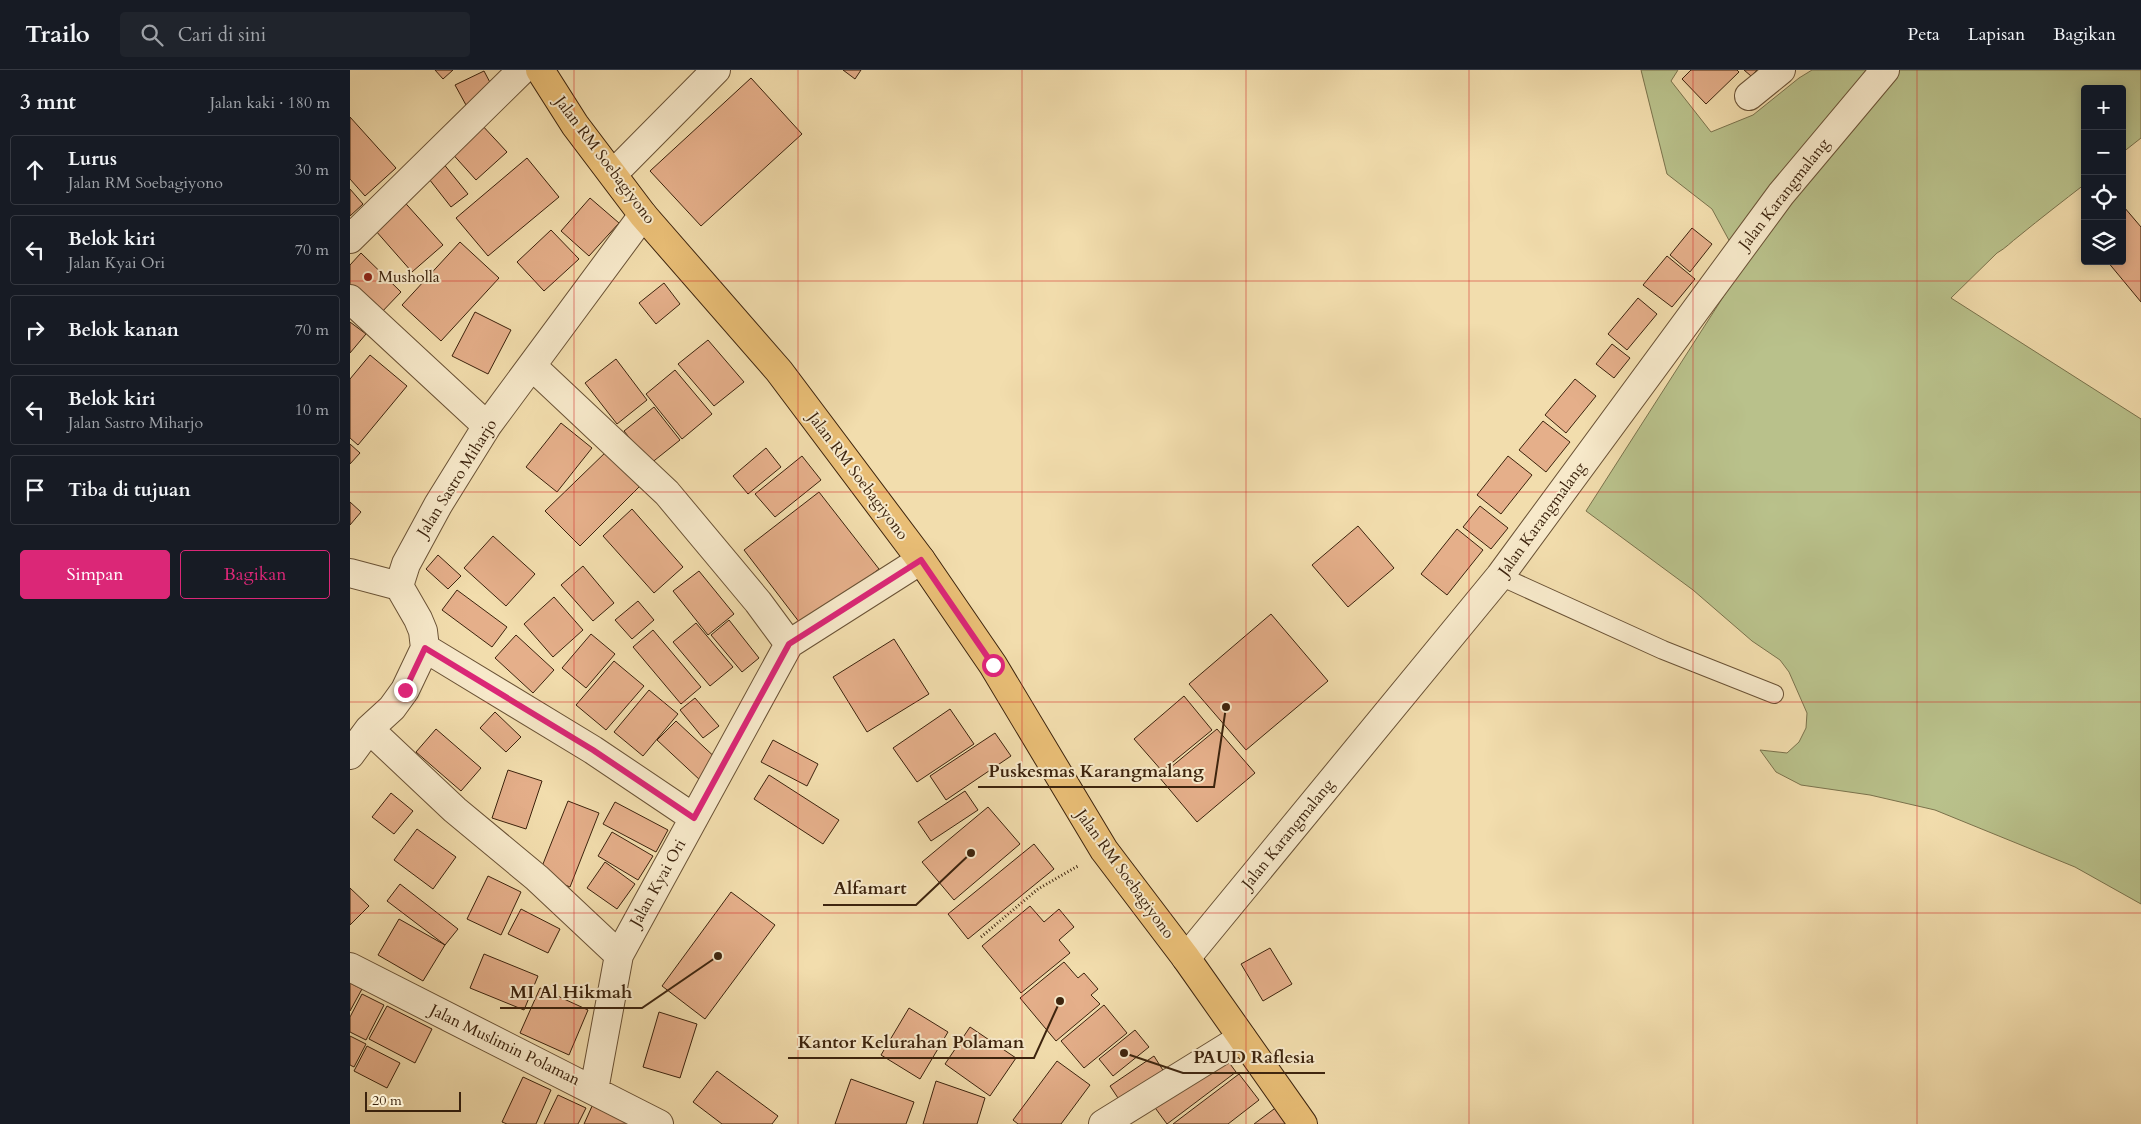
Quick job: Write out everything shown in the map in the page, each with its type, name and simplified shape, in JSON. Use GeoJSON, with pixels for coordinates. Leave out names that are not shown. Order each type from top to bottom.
{"type":"FeatureCollection","features":[{"type":"Feature","properties":{"kind":"main road","name":"Jalan RM Soebagiyono"},"geometry":{"type":"LineString","coordinates":[[540,70],[575,125],[644,214],[779,371],[921,560],[993,665],[1104,850],[1186,958],[1303,1124]]}},
{"type":"Feature","properties":{"kind":"street"},"geometry":{"type":"LineString","coordinates":[[350,239],[522,70]]}},
{"type":"Feature","properties":{"kind":"street"},"geometry":{"type":"LineString","coordinates":[[613,174],[716,70]]}},
{"type":"Feature","properties":{"kind":"street"},"geometry":{"type":"LineString","coordinates":[[1749,96],[1782,70]]}},
{"type":"Feature","properties":{"kind":"street","name":"Jalan Karangmalang"},"geometry":{"type":"LineString","coordinates":[[1186,958],[1500,576],[1781,194],[1885,70]]}},
{"type":"Feature","properties":{"kind":"street","name":"Jalan Sastro Miharjo"},"geometry":{"type":"LineString","coordinates":[[400,586],[406,564],[438,505],[487,426],[644,214]]}},
{"type":"Feature","properties":{"kind":"street"},"geometry":{"type":"LineString","coordinates":[[350,299],[487,426]]}},
{"type":"Feature","properties":{"kind":"street"},"geometry":{"type":"LineString","coordinates":[[532,366],[666,493],[758,602],[789,644]]}},
{"type":"Feature","properties":{"kind":"street","name":"Jalan Kyai Ori"},"geometry":{"type":"LineString","coordinates":[[594,1090],[619,955],[789,644],[921,560]]}},
{"type":"Feature","properties":{"kind":"street"},"geometry":{"type":"LineString","coordinates":[[350,573],[400,586],[423,631],[425,648],[405,690],[392,708],[369,729],[350,755]]}},
{"type":"Feature","properties":{"kind":"street"},"geometry":{"type":"LineString","coordinates":[[425,648],[593,750],[694,818]]}},
{"type":"Feature","properties":{"kind":"street"},"geometry":{"type":"LineString","coordinates":[[369,729],[455,810],[536,878],[619,955]]}},
{"type":"Feature","properties":{"kind":"street","name":"Jalan Muslimin Polaman"},"geometry":{"type":"LineString","coordinates":[[350,967],[659,1124]]}},
{"type":"Feature","properties":{"kind":"street"},"geometry":{"type":"LineString","coordinates":[[1103,1124],[1242,1038]]}},
{"type":"Feature","properties":{"kind":"lane"},"geometry":{"type":"LineString","coordinates":[[1500,576],[1663,650],[1774,694]]}},
{"type":"Feature","properties":{"kind":"path"},"geometry":{"type":"LineString","coordinates":[[981,937],[1038,889],[1104,850]]}},
{"type":"Feature","properties":{"kind":"green space"},"geometry":{"type":"Polygon","coordinates":[[[1641,70],[1678,70],[1671,81],[1711,132],[1753,115],[1799,78],[1812,70],[2141,70],[2141,138],[2126,150],[2126,85],[2081,85],[2081,187],[1997,253],[1951,298],[2141,419],[2141,904],[2075,867],[1935,810],[1870,795],[1801,785],[1776,772],[1760,750],[1787,753],[1799,742],[1806,728],[1807,713],[1789,672],[1780,660],[1752,641],[1693,590],[1586,511],[1743,266],[1712,209],[1667,174],[1641,70]]]}},
{"type":"Feature","properties":{"kind":"building"},"geometry":{"type":"Polygon","coordinates":[[[435,70],[453,70],[443,79],[435,70]]]}},
{"type":"Feature","properties":{"kind":"building"},"geometry":{"type":"Polygon","coordinates":[[[843,70],[861,70],[855,79],[843,70]]]}},
{"type":"Feature","properties":{"kind":"building"},"geometry":{"type":"Polygon","coordinates":[[[1691,70],[1737,70],[1739,72],[1706,104],[1682,79],[1691,70]]]}},
{"type":"Feature","properties":{"kind":"building"},"geometry":{"type":"Polygon","coordinates":[[[1744,70],[1757,70],[1751,76],[1744,70]]]}},
{"type":"Feature","properties":{"kind":"building"},"geometry":{"type":"Polygon","coordinates":[[[484,71],[494,90],[466,105],[455,85],[484,71]]]}},
{"type":"Feature","properties":{"kind":"building"},"geometry":{"type":"Polygon","coordinates":[[[751,78],[802,134],[701,226],[650,171],[751,78]]]}},
{"type":"Feature","properties":{"kind":"building"},"geometry":{"type":"Polygon","coordinates":[[[350,117],[396,168],[365,196],[350,179],[350,117]]]}},
{"type":"Feature","properties":{"kind":"building"},"geometry":{"type":"Polygon","coordinates":[[[480,123],[507,152],[476,180],[449,150],[480,123]]]}},
{"type":"Feature","properties":{"kind":"building"},"geometry":{"type":"Polygon","coordinates":[[[438,157],[468,194],[451,207],[422,170],[438,157]]]}},
{"type":"Feature","properties":{"kind":"building"},"geometry":{"type":"Polygon","coordinates":[[[527,158],[559,197],[488,256],[456,218],[527,158]]]}},
{"type":"Feature","properties":{"kind":"building"},"geometry":{"type":"Polygon","coordinates":[[[350,189],[363,204],[350,216],[350,189]]]}},
{"type":"Feature","properties":{"kind":"building"},"geometry":{"type":"Polygon","coordinates":[[[399,196],[443,245],[412,272],[368,222],[399,196]]]}},
{"type":"Feature","properties":{"kind":"building"},"geometry":{"type":"Polygon","coordinates":[[[590,198],[619,223],[589,256],[561,231],[590,198]]]}},
{"type":"Feature","properties":{"kind":"building"},"geometry":{"type":"Polygon","coordinates":[[[2126,209],[2141,227],[2141,302],[2110,265],[2126,265],[2126,209]]]}},
{"type":"Feature","properties":{"kind":"building"},"geometry":{"type":"Polygon","coordinates":[[[1692,228],[1712,244],[1690,272],[1670,255],[1692,228]]]}},
{"type":"Feature","properties":{"kind":"building"},"geometry":{"type":"Polygon","coordinates":[[[551,230],[579,259],[544,291],[517,262],[551,230]]]}},
{"type":"Feature","properties":{"kind":"building"},"geometry":{"type":"Polygon","coordinates":[[[460,242],[499,278],[441,341],[402,305],[460,242]]]}},
{"type":"Feature","properties":{"kind":"building","name":"Musholla"},"geometry":{"type":"Polygon","coordinates":[[[361,253],[401,292],[378,316],[350,289],[350,265],[361,253]]]}},
{"type":"Feature","properties":{"kind":"building"},"geometry":{"type":"Polygon","coordinates":[[[1667,256],[1695,279],[1672,307],[1643,285],[1667,256]]]}},
{"type":"Feature","properties":{"kind":"building"},"geometry":{"type":"Polygon","coordinates":[[[664,283],[680,304],[656,324],[639,303],[664,283]]]}},
{"type":"Feature","properties":{"kind":"building"},"geometry":{"type":"Polygon","coordinates":[[[1638,298],[1657,314],[1627,350],[1608,334],[1638,298]]]}},
{"type":"Feature","properties":{"kind":"building"},"geometry":{"type":"Polygon","coordinates":[[[475,312],[511,330],[488,374],[452,356],[475,312]]]}},
{"type":"Feature","properties":{"kind":"building"},"geometry":{"type":"Polygon","coordinates":[[[350,322],[366,334],[350,353],[350,322]]]}},
{"type":"Feature","properties":{"kind":"building"},"geometry":{"type":"Polygon","coordinates":[[[708,340],[744,382],[714,406],[678,364],[708,340]]]}},
{"type":"Feature","properties":{"kind":"building"},"geometry":{"type":"Polygon","coordinates":[[[1612,344],[1630,358],[1614,378],[1596,364],[1612,344]]]}},
{"type":"Feature","properties":{"kind":"building"},"geometry":{"type":"Polygon","coordinates":[[[370,355],[407,386],[358,445],[350,438],[350,379],[370,355]]]}},
{"type":"Feature","properties":{"kind":"building"},"geometry":{"type":"Polygon","coordinates":[[[616,359],[647,400],[617,424],[585,383],[616,359]]]}},
{"type":"Feature","properties":{"kind":"building"},"geometry":{"type":"Polygon","coordinates":[[[675,370],[712,414],[682,439],[646,394],[675,370]]]}},
{"type":"Feature","properties":{"kind":"building"},"geometry":{"type":"Polygon","coordinates":[[[1575,379],[1596,396],[1566,433],[1545,415],[1575,379]]]}},
{"type":"Feature","properties":{"kind":"building"},"geometry":{"type":"Polygon","coordinates":[[[654,407],[680,440],[650,464],[624,431],[654,407]]]}},
{"type":"Feature","properties":{"kind":"building"},"geometry":{"type":"Polygon","coordinates":[[[1543,421],[1570,442],[1546,472],[1519,450],[1543,421]]]}},
{"type":"Feature","properties":{"kind":"building"},"geometry":{"type":"Polygon","coordinates":[[[561,423],[592,448],[557,492],[526,467],[561,423]]]}},
{"type":"Feature","properties":{"kind":"building"},"geometry":{"type":"Polygon","coordinates":[[[350,444],[360,453],[350,464],[350,444]]]}},
{"type":"Feature","properties":{"kind":"building"},"geometry":{"type":"Polygon","coordinates":[[[766,448],[781,467],[748,494],[733,476],[766,448]]]}},
{"type":"Feature","properties":{"kind":"building"},"geometry":{"type":"Polygon","coordinates":[[[609,449],[643,483],[580,546],[545,511],[609,449]]]}},
{"type":"Feature","properties":{"kind":"building"},"geometry":{"type":"Polygon","coordinates":[[[802,456],[821,480],[775,517],[755,494],[802,456]]]}},
{"type":"Feature","properties":{"kind":"building"},"geometry":{"type":"Polygon","coordinates":[[[1508,456],[1532,475],[1501,514],[1477,495],[1508,456]]]}},
{"type":"Feature","properties":{"kind":"building"},"geometry":{"type":"Polygon","coordinates":[[[819,492],[879,569],[803,627],[744,550],[819,492]]]}},
{"type":"Feature","properties":{"kind":"building"},"geometry":{"type":"Polygon","coordinates":[[[350,502],[361,512],[350,525],[350,502]]]}},
{"type":"Feature","properties":{"kind":"building"},"geometry":{"type":"Polygon","coordinates":[[[1480,506],[1508,528],[1491,549],[1463,527],[1480,506]]]}},
{"type":"Feature","properties":{"kind":"building"},"geometry":{"type":"Polygon","coordinates":[[[632,509],[683,567],[654,593],[603,536],[632,509]]]}},
{"type":"Feature","properties":{"kind":"building"},"geometry":{"type":"Polygon","coordinates":[[[1358,526],[1394,568],[1348,607],[1312,565],[1358,526]]]}},
{"type":"Feature","properties":{"kind":"building"},"geometry":{"type":"Polygon","coordinates":[[[1457,529],[1483,550],[1447,595],[1421,574],[1457,529]]]}},
{"type":"Feature","properties":{"kind":"building"},"geometry":{"type":"Polygon","coordinates":[[[493,536],[535,574],[506,606],[464,568],[493,536]]]}},
{"type":"Feature","properties":{"kind":"building"},"geometry":{"type":"Polygon","coordinates":[[[438,555],[461,576],[448,589],[426,569],[438,555]]]}},
{"type":"Feature","properties":{"kind":"building"},"geometry":{"type":"Polygon","coordinates":[[[583,566],[614,603],[593,621],[561,585],[583,566]]]}},
{"type":"Feature","properties":{"kind":"building"},"geometry":{"type":"Polygon","coordinates":[[[699,571],[734,614],[708,635],[673,591],[699,571]]]}},
{"type":"Feature","properties":{"kind":"building"},"geometry":{"type":"Polygon","coordinates":[[[457,590],[507,627],[492,647],[442,610],[457,590]]]}},
{"type":"Feature","properties":{"kind":"building"},"geometry":{"type":"Polygon","coordinates":[[[554,597],[583,630],[553,657],[524,624],[554,597]]]}},
{"type":"Feature","properties":{"kind":"building"},"geometry":{"type":"Polygon","coordinates":[[[638,601],[654,620],[632,639],[615,620],[638,601]]]}},
{"type":"Feature","properties":{"kind":"building"},"geometry":{"type":"Polygon","coordinates":[[[1271,614],[1328,681],[1246,750],[1189,684],[1271,614]]]}},
{"type":"Feature","properties":{"kind":"building"},"geometry":{"type":"Polygon","coordinates":[[[729,620],[759,658],[742,672],[711,635],[729,620]]]}},
{"type":"Feature","properties":{"kind":"building"},"geometry":{"type":"Polygon","coordinates":[[[696,623],[733,667],[710,686],[673,642],[696,623]]]}},
{"type":"Feature","properties":{"kind":"building"},"geometry":{"type":"Polygon","coordinates":[[[653,630],[701,687],[681,704],[633,647],[653,630]]]}},
{"type":"Feature","properties":{"kind":"building"},"geometry":{"type":"Polygon","coordinates":[[[591,634],[615,654],[586,688],[562,668],[591,634]]]}},
{"type":"Feature","properties":{"kind":"building"},"geometry":{"type":"Polygon","coordinates":[[[516,635],[554,670],[533,693],[495,658],[516,635]]]}},
{"type":"Feature","properties":{"kind":"building"},"geometry":{"type":"Polygon","coordinates":[[[894,639],[929,694],[867,732],[833,677],[894,639]]]}},
{"type":"Feature","properties":{"kind":"building"},"geometry":{"type":"Polygon","coordinates":[[[614,661],[644,686],[606,730],[576,705],[614,661]]]}},
{"type":"Feature","properties":{"kind":"building"},"geometry":{"type":"Polygon","coordinates":[[[649,690],[678,714],[643,756],[614,732],[649,690]]]}},
{"type":"Feature","properties":{"kind":"building"},"geometry":{"type":"Polygon","coordinates":[[[1184,696],[1212,730],[1162,771],[1134,739],[1184,696]]]}},
{"type":"Feature","properties":{"kind":"building"},"geometry":{"type":"Polygon","coordinates":[[[695,698],[719,726],[703,738],[680,710],[695,698]]]}},
{"type":"Feature","properties":{"kind":"building"},"geometry":{"type":"Polygon","coordinates":[[[950,709],[974,744],[917,782],[893,748],[950,709]]]}},
{"type":"Feature","properties":{"kind":"building"},"geometry":{"type":"Polygon","coordinates":[[[495,712],[521,737],[506,752],[480,728],[495,712]]]}},
{"type":"Feature","properties":{"kind":"building"},"geometry":{"type":"Polygon","coordinates":[[[676,721],[720,762],[701,781],[657,740],[676,721]]]}},
{"type":"Feature","properties":{"kind":"building"},"geometry":{"type":"Polygon","coordinates":[[[436,729],[481,768],[461,791],[416,752],[436,729]]]}},
{"type":"Feature","properties":{"kind":"building"},"geometry":{"type":"Polygon","coordinates":[[[1217,729],[1255,773],[1197,822],[1159,777],[1217,729]]]}},
{"type":"Feature","properties":{"kind":"building"},"geometry":{"type":"Polygon","coordinates":[[[995,733],[1011,756],[946,800],[930,776],[995,733]]]}},
{"type":"Feature","properties":{"kind":"building"},"geometry":{"type":"Polygon","coordinates":[[[773,740],[818,764],[807,786],[761,762],[773,740]]]}},
{"type":"Feature","properties":{"kind":"building"},"geometry":{"type":"Polygon","coordinates":[[[508,770],[542,781],[526,829],[492,818],[508,770]]]}},
{"type":"Feature","properties":{"kind":"building"},"geometry":{"type":"Polygon","coordinates":[[[769,775],[839,820],[823,844],[754,799],[769,775]]]}},
{"type":"Feature","properties":{"kind":"building"},"geometry":{"type":"Polygon","coordinates":[[[965,791],[978,810],[931,841],[918,822],[965,791]]]}},
{"type":"Feature","properties":{"kind":"building"},"geometry":{"type":"Polygon","coordinates":[[[391,793],[413,811],[394,834],[372,817],[391,793]]]}},
{"type":"Feature","properties":{"kind":"building"},"geometry":{"type":"Polygon","coordinates":[[[568,801],[599,813],[570,887],[539,874],[568,801]]]}},
{"type":"Feature","properties":{"kind":"building"},"geometry":{"type":"Polygon","coordinates":[[[615,802],[668,830],[656,852],[603,824],[615,802]]]}},
{"type":"Feature","properties":{"kind":"building"},"geometry":{"type":"Polygon","coordinates":[[[988,807],[1020,844],[954,900],[922,862],[988,807]]]}},
{"type":"Feature","properties":{"kind":"building"},"geometry":{"type":"Polygon","coordinates":[[[417,829],[456,857],[433,889],[394,860],[417,829]]]}},
{"type":"Feature","properties":{"kind":"building"},"geometry":{"type":"Polygon","coordinates":[[[612,832],[653,856],[638,880],[598,856],[612,832]]]}},
{"type":"Feature","properties":{"kind":"building"},"geometry":{"type":"Polygon","coordinates":[[[1034,844],[1054,869],[968,939],[948,914],[1034,844]]]}},
{"type":"Feature","properties":{"kind":"building"},"geometry":{"type":"Polygon","coordinates":[[[605,862],[635,884],[617,909],[587,888],[605,862]]]}},
{"type":"Feature","properties":{"kind":"building"},"geometry":{"type":"Polygon","coordinates":[[[488,876],[521,892],[501,935],[467,919],[488,876]]]}},
{"type":"Feature","properties":{"kind":"building"},"geometry":{"type":"Polygon","coordinates":[[[400,884],[458,929],[445,945],[387,901],[400,884]]]}},
{"type":"Feature","properties":{"kind":"building"},"geometry":{"type":"Polygon","coordinates":[[[350,888],[369,906],[350,925],[350,888]]]}},
{"type":"Feature","properties":{"kind":"building"},"geometry":{"type":"Polygon","coordinates":[[[731,892],[775,925],[705,1019],[662,986],[731,892]]]}},
{"type":"Feature","properties":{"kind":"building"},"geometry":{"type":"Polygon","coordinates":[[[1030,906],[1044,922],[1059,909],[1074,927],[1059,940],[1070,953],[1021,993],[982,946],[1030,906]]]}},
{"type":"Feature","properties":{"kind":"building"},"geometry":{"type":"Polygon","coordinates":[[[521,909],[560,929],[548,953],[508,934],[521,909]]]}},
{"type":"Feature","properties":{"kind":"building"},"geometry":{"type":"Polygon","coordinates":[[[399,919],[445,945],[423,981],[378,955],[399,919]]]}},
{"type":"Feature","properties":{"kind":"building"},"geometry":{"type":"Polygon","coordinates":[[[1270,948],[1292,984],[1263,1001],[1241,964],[1270,948]]]}},
{"type":"Feature","properties":{"kind":"building"},"geometry":{"type":"Polygon","coordinates":[[[484,954],[538,976],[524,1010],[470,988],[484,954]]]}},
{"type":"Feature","properties":{"kind":"building"},"geometry":{"type":"Polygon","coordinates":[[[1064,962],[1078,978],[1084,973],[1098,989],[1091,995],[1100,1004],[1056,1041],[1020,998],[1064,962]]]}},
{"type":"Feature","properties":{"kind":"building"},"geometry":{"type":"Polygon","coordinates":[[[350,983],[362,989],[350,1011],[350,983]]]}},
{"type":"Feature","properties":{"kind":"building"},"geometry":{"type":"Polygon","coordinates":[[[540,988],[588,1010],[569,1055],[520,1033],[540,988]]]}},
{"type":"Feature","properties":{"kind":"building"},"geometry":{"type":"Polygon","coordinates":[[[362,994],[384,1005],[366,1040],[350,1032],[350,1017],[362,994]]]}},
{"type":"Feature","properties":{"kind":"building"},"geometry":{"type":"Polygon","coordinates":[[[1104,1005],[1127,1033],[1084,1068],[1061,1041],[1104,1005]]]}},
{"type":"Feature","properties":{"kind":"building"},"geometry":{"type":"Polygon","coordinates":[[[387,1006],[432,1029],[415,1063],[369,1039],[387,1006]]]}},
{"type":"Feature","properties":{"kind":"building"},"geometry":{"type":"Polygon","coordinates":[[[909,1008],[948,1032],[920,1079],[881,1055],[909,1008]]]}},
{"type":"Feature","properties":{"kind":"building"},"geometry":{"type":"Polygon","coordinates":[[[659,1012],[697,1024],[680,1078],[643,1067],[659,1012]]]}},
{"type":"Feature","properties":{"kind":"building"},"geometry":{"type":"Polygon","coordinates":[[[970,1027],[1016,1058],[990,1096],[945,1064],[970,1027]]]}},
{"type":"Feature","properties":{"kind":"building"},"geometry":{"type":"Polygon","coordinates":[[[1135,1030],[1149,1047],[1113,1076],[1099,1059],[1135,1030]]]}},
{"type":"Feature","properties":{"kind":"building"},"geometry":{"type":"Polygon","coordinates":[[[350,1036],[366,1044],[354,1067],[350,1065],[350,1036]]]}},
{"type":"Feature","properties":{"kind":"building"},"geometry":{"type":"Polygon","coordinates":[[[367,1046],[400,1063],[387,1088],[354,1071],[367,1046]]]}},
{"type":"Feature","properties":{"kind":"building"},"geometry":{"type":"Polygon","coordinates":[[[1222,1053],[1236,1072],[1167,1124],[1153,1105],[1222,1053]]]}},
{"type":"Feature","properties":{"kind":"building"},"geometry":{"type":"Polygon","coordinates":[[[1154,1056],[1166,1075],[1122,1104],[1110,1086],[1154,1056]]]}},
{"type":"Feature","properties":{"kind":"building"},"geometry":{"type":"Polygon","coordinates":[[[1057,1061],[1090,1085],[1061,1124],[1018,1124],[1013,1120],[1057,1061]]]}},
{"type":"Feature","properties":{"kind":"building"},"geometry":{"type":"Polygon","coordinates":[[[717,1071],[778,1116],[772,1124],[722,1124],[693,1102],[717,1071]]]}},
{"type":"Feature","properties":{"kind":"building"},"geometry":{"type":"Polygon","coordinates":[[[1239,1074],[1259,1100],[1228,1124],[1173,1124],[1239,1074]]]}},
{"type":"Feature","properties":{"kind":"building"},"geometry":{"type":"Polygon","coordinates":[[[523,1077],[551,1090],[536,1124],[507,1124],[502,1122],[523,1077]]]}},
{"type":"Feature","properties":{"kind":"building"},"geometry":{"type":"Polygon","coordinates":[[[851,1079],[914,1102],[906,1124],[835,1124],[851,1079]]]}},
{"type":"Feature","properties":{"kind":"building"},"geometry":{"type":"Polygon","coordinates":[[[936,1081],[985,1098],[977,1124],[923,1124],[936,1081]]]}},
{"type":"Feature","properties":{"kind":"building"},"geometry":{"type":"Polygon","coordinates":[[[558,1095],[586,1108],[578,1124],[544,1124],[558,1095]]]}},
{"type":"Feature","properties":{"kind":"building"},"geometry":{"type":"Polygon","coordinates":[[[593,1104],[637,1124],[584,1124],[593,1104]]]}},
{"type":"Feature","properties":{"kind":"building"},"geometry":{"type":"Polygon","coordinates":[[[1278,1106],[1291,1124],[1254,1124],[1278,1106]]]}},
{"type":"Feature","properties":{"kind":"place","name":"Musholla"},"geometry":{"type":"Point","coordinates":[368,277]}},
{"type":"Feature","properties":{"kind":"place","name":"Puskesmas Karangmalang"},"geometry":{"type":"Point","coordinates":[1226,707]}},
{"type":"Feature","properties":{"kind":"place","name":"Alfamart"},"geometry":{"type":"Point","coordinates":[971,853]}},
{"type":"Feature","properties":{"kind":"place","name":"MI Al Hikmah"},"geometry":{"type":"Point","coordinates":[718,956]}},
{"type":"Feature","properties":{"kind":"place","name":"Kantor Kelurahan Polaman"},"geometry":{"type":"Point","coordinates":[1060,1001]}},
{"type":"Feature","properties":{"kind":"place","name":"PAUD Raflesia"},"geometry":{"type":"Point","coordinates":[1124,1053]}},
{"type":"Feature","properties":{"kind":"route"},"geometry":{"type":"LineString","coordinates":[[405,690],[425,648],[593,750],[694,818],[789,644],[921,560],[993,665]]}}]}
